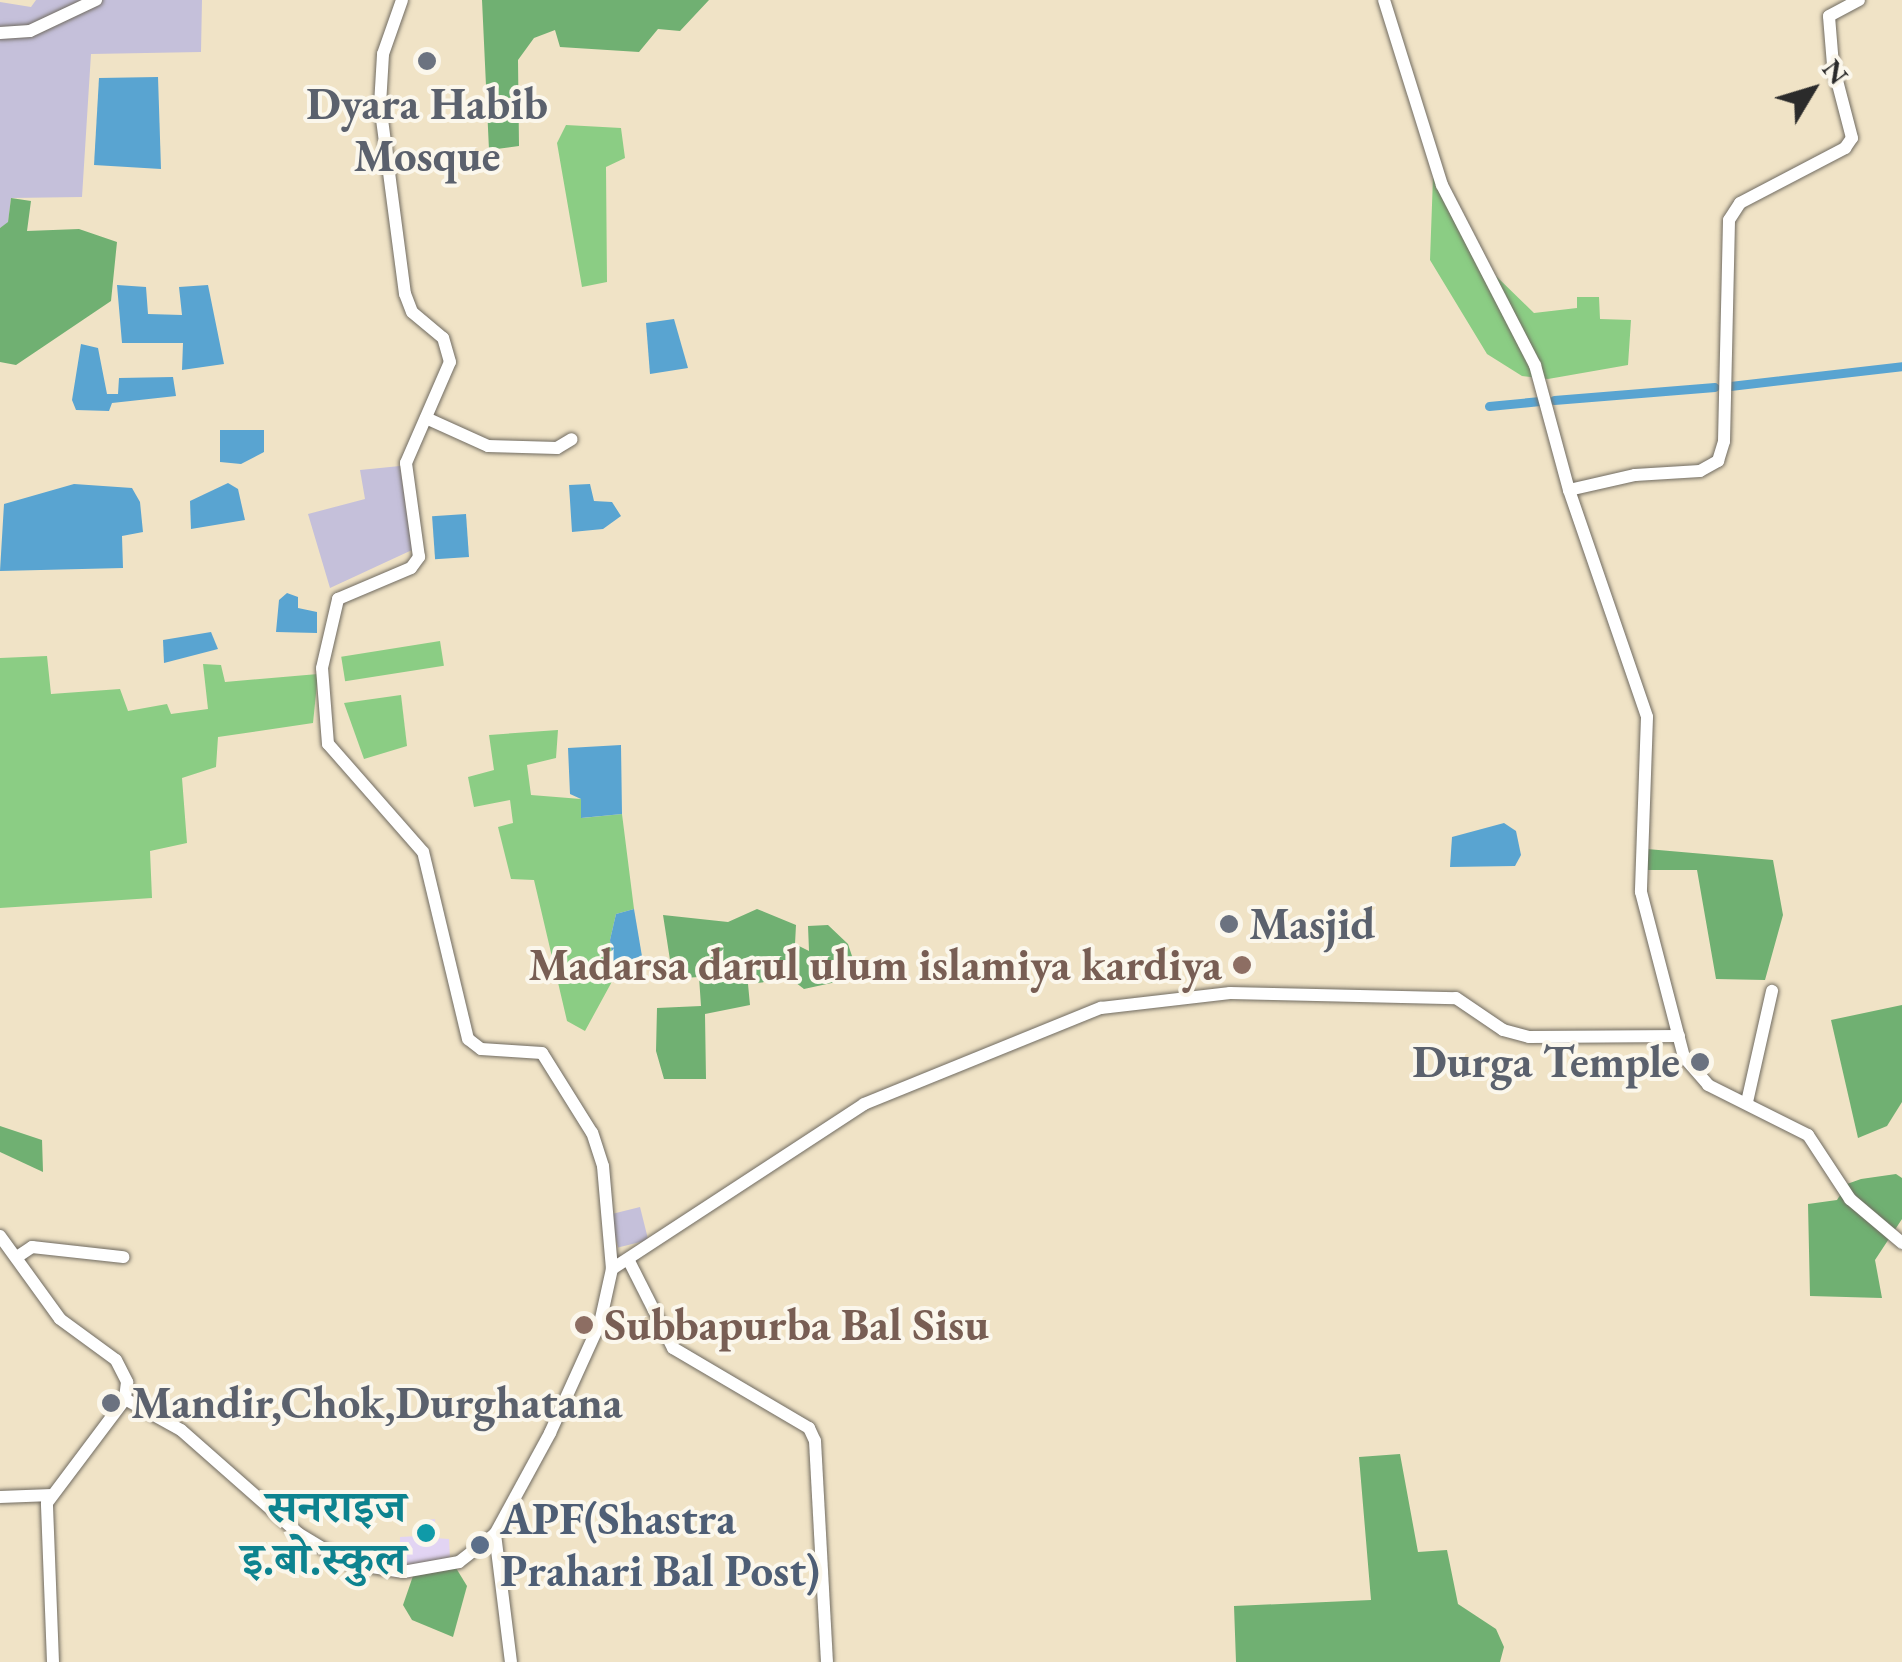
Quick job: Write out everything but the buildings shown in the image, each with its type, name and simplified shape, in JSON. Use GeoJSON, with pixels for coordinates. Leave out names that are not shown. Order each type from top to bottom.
{"type":"FeatureCollection","features":[{"type":"Feature","properties":{"kind":"street"},"geometry":{"type":"LineString","coordinates":[[0,32],[30,30],[96,0]]}},
{"type":"Feature","properties":{"kind":"street"},"geometry":{"type":"LineString","coordinates":[[126,1399],[181,1430],[299,1534],[347,1563],[420,1571],[459,1562],[494,1534],[579,1371],[600,1323],[612,1269],[603,1166],[592,1133],[542,1052],[481,1049],[468,1039],[423,852],[328,744],[322,668],[338,599],[410,568],[420,557],[406,464],[450,362],[442,338],[412,312],[405,294],[380,106],[383,54],[402,0]]}},
{"type":"Feature","properties":{"kind":"street"},"geometry":{"type":"LineString","coordinates":[[1384,0],[1442,185],[1536,365],[1569,490],[1647,717],[1641,892],[1678,1036],[1694,1074],[1808,1135],[1850,1199],[1902,1243]]}},
{"type":"Feature","properties":{"kind":"street"},"geometry":{"type":"LineString","coordinates":[[1569,490],[1635,475],[1700,471],[1718,461],[1724,441],[1729,220],[1740,202],[1845,148],[1852,138],[1833,65],[1829,16],[1859,0]]}},
{"type":"Feature","properties":{"kind":"street"},"geometry":{"type":"LineString","coordinates":[[426,418],[488,446],[557,448],[572,439]]}},
{"type":"Feature","properties":{"kind":"street"},"geometry":{"type":"LineString","coordinates":[[1747,1102],[1772,991]]}},
{"type":"Feature","properties":{"kind":"street"},"geometry":{"type":"LineString","coordinates":[[612,1269],[630,1263],[900,1086],[1101,1008],[1230,993],[1456,998],[1503,1030],[1529,1036],[1678,1036]]}},
{"type":"Feature","properties":{"kind":"street"},"geometry":{"type":"LineString","coordinates":[[0,1236],[60,1319],[116,1360],[128,1382],[126,1399],[52,1495],[44,1520],[52,1662]]}},
{"type":"Feature","properties":{"kind":"street"},"geometry":{"type":"LineString","coordinates":[[16,1257],[32,1247],[123,1257]]}},
{"type":"Feature","properties":{"kind":"street"},"geometry":{"type":"LineString","coordinates":[[630,1263],[673,1348],[808,1428],[815,1440],[827,1662]]}},
{"type":"Feature","properties":{"kind":"street"},"geometry":{"type":"LineString","coordinates":[[0,1497],[52,1495]]}},
{"type":"Feature","properties":{"kind":"street"},"geometry":{"type":"LineString","coordinates":[[494,1534],[512,1662]]}},
{"type":"Feature","properties":{"kind":"shaded area"},"geometry":{"type":"Polygon","coordinates":[[[36,0],[202,0],[201,52],[91,54],[82,197],[11,198],[8,223],[0,228],[0,2],[31,7],[36,0]]]}},
{"type":"Feature","properties":{"kind":"shaded area"},"geometry":{"type":"Polygon","coordinates":[[[400,466],[412,550],[330,588],[308,514],[365,499],[360,470],[400,466]]]}},
{"type":"Feature","properties":{"kind":"shaded area"},"geometry":{"type":"Polygon","coordinates":[[[640,1207],[648,1240],[618,1247],[610,1214],[640,1207]]]}},
{"type":"Feature","properties":{"kind":"shaded area"},"geometry":{"type":"Polygon","coordinates":[[[435,1519],[435,1538],[449,1539],[450,1558],[399,1567],[400,1537],[418,1536],[419,1521],[435,1519]]]}},
{"type":"Feature","properties":{"kind":"green space"},"geometry":{"type":"Polygon","coordinates":[[[482,0],[709,0],[680,31],[658,29],[639,52],[560,47],[555,30],[534,38],[518,60],[519,146],[489,150],[482,0]]]}},
{"type":"Feature","properties":{"kind":"green space"},"geometry":{"type":"Polygon","coordinates":[[[566,125],[621,128],[625,158],[606,167],[607,282],[582,287],[557,143],[566,125]]]}},
{"type":"Feature","properties":{"kind":"green space"},"geometry":{"type":"Polygon","coordinates":[[[1433,177],[1484,274],[1497,277],[1534,313],[1577,308],[1577,297],[1599,297],[1600,319],[1631,320],[1628,365],[1548,379],[1522,376],[1487,354],[1430,260],[1433,177]]]}},
{"type":"Feature","properties":{"kind":"green space"},"geometry":{"type":"Polygon","coordinates":[[[11,198],[31,201],[27,231],[79,229],[117,242],[111,301],[16,365],[0,362],[0,228],[8,222],[11,198]]]}},
{"type":"Feature","properties":{"kind":"green space"},"geometry":{"type":"Polygon","coordinates":[[[440,641],[444,666],[345,681],[341,657],[440,641]]]}},
{"type":"Feature","properties":{"kind":"green space"},"geometry":{"type":"Polygon","coordinates":[[[47,656],[51,694],[120,689],[128,711],[167,704],[171,714],[208,709],[203,664],[221,665],[225,682],[318,674],[313,723],[218,737],[216,767],[182,778],[187,843],[150,851],[152,898],[0,908],[0,658],[47,656]]]}},
{"type":"Feature","properties":{"kind":"green space"},"geometry":{"type":"Polygon","coordinates":[[[401,695],[407,746],[364,759],[344,703],[401,695]]]}},
{"type":"Feature","properties":{"kind":"green space"},"geometry":{"type":"Polygon","coordinates":[[[558,730],[556,758],[527,765],[531,795],[581,799],[582,818],[622,814],[634,909],[616,914],[610,940],[615,976],[585,1031],[567,1021],[534,880],[511,879],[498,827],[513,823],[510,800],[474,807],[468,777],[494,770],[489,735],[558,730]]]}},
{"type":"Feature","properties":{"kind":"green space"},"geometry":{"type":"Polygon","coordinates":[[[1647,849],[1773,860],[1783,915],[1765,980],[1716,979],[1697,870],[1647,870],[1647,849]]]}},
{"type":"Feature","properties":{"kind":"green space"},"geometry":{"type":"Polygon","coordinates":[[[757,909],[796,925],[795,944],[809,951],[808,926],[828,925],[848,944],[859,977],[804,989],[791,979],[748,984],[750,1005],[705,1014],[706,1079],[664,1079],[656,1051],[657,1008],[701,1006],[699,977],[653,980],[658,965],[670,960],[663,915],[728,922],[757,909]]]}},
{"type":"Feature","properties":{"kind":"green space"},"geometry":{"type":"Polygon","coordinates":[[[1902,1005],[1902,1102],[1887,1126],[1858,1138],[1831,1020],[1902,1005]]]}},
{"type":"Feature","properties":{"kind":"green space"},"geometry":{"type":"Polygon","coordinates":[[[0,1126],[42,1140],[43,1172],[0,1152],[0,1126]]]}},
{"type":"Feature","properties":{"kind":"green space"},"geometry":{"type":"Polygon","coordinates":[[[1896,1174],[1902,1178],[1902,1219],[1875,1260],[1882,1298],[1810,1296],[1808,1204],[1837,1200],[1847,1184],[1861,1179],[1896,1174]]]}},
{"type":"Feature","properties":{"kind":"green space"},"geometry":{"type":"Polygon","coordinates":[[[1400,1454],[1418,1552],[1447,1550],[1458,1604],[1496,1629],[1504,1647],[1500,1662],[1236,1662],[1234,1606],[1371,1600],[1359,1457],[1400,1454]]]}},
{"type":"Feature","properties":{"kind":"green space"},"geometry":{"type":"Polygon","coordinates":[[[456,1568],[467,1586],[453,1637],[412,1620],[403,1605],[413,1576],[456,1568]]]}},
{"type":"Feature","properties":{"kind":"water"},"geometry":{"type":"Polygon","coordinates":[[[158,77],[161,169],[94,165],[99,78],[158,77]]]}},
{"type":"Feature","properties":{"kind":"water"},"geometry":{"type":"Polygon","coordinates":[[[117,285],[146,287],[148,314],[182,315],[179,287],[208,285],[224,364],[182,370],[183,343],[122,343],[117,285]]]}},
{"type":"Feature","properties":{"kind":"water"},"geometry":{"type":"Polygon","coordinates":[[[674,319],[688,368],[650,374],[646,323],[674,319]]]}},
{"type":"Feature","properties":{"kind":"water"},"geometry":{"type":"Polygon","coordinates":[[[81,344],[98,348],[107,394],[118,394],[119,378],[173,377],[176,396],[112,403],[109,411],[76,410],[72,400],[81,344]]]}},
{"type":"Feature","properties":{"kind":"water"},"geometry":{"type":"Polygon","coordinates":[[[220,430],[264,430],[264,452],[241,464],[220,462],[220,430]]]}},
{"type":"Feature","properties":{"kind":"water"},"geometry":{"type":"Polygon","coordinates":[[[228,483],[238,489],[245,520],[191,529],[190,501],[228,483]]]}},
{"type":"Feature","properties":{"kind":"water"},"geometry":{"type":"Polygon","coordinates":[[[74,484],[132,488],[140,502],[143,532],[122,536],[123,568],[0,571],[4,504],[74,484]]]}},
{"type":"Feature","properties":{"kind":"water"},"geometry":{"type":"Polygon","coordinates":[[[590,484],[594,501],[612,502],[621,516],[603,529],[572,532],[569,485],[590,484]]]}},
{"type":"Feature","properties":{"kind":"water"},"geometry":{"type":"Polygon","coordinates":[[[466,514],[469,557],[435,559],[432,516],[466,514]]]}},
{"type":"Feature","properties":{"kind":"water"},"geometry":{"type":"Polygon","coordinates":[[[287,593],[298,597],[298,608],[317,612],[317,633],[276,632],[279,600],[287,593]]]}},
{"type":"Feature","properties":{"kind":"water"},"geometry":{"type":"Polygon","coordinates":[[[211,632],[218,649],[164,663],[163,640],[211,632]]]}},
{"type":"Feature","properties":{"kind":"water"},"geometry":{"type":"Polygon","coordinates":[[[621,745],[622,814],[581,818],[581,799],[570,794],[568,748],[621,745]]]}},
{"type":"Feature","properties":{"kind":"water"},"geometry":{"type":"Polygon","coordinates":[[[1504,823],[1516,831],[1521,855],[1515,866],[1450,867],[1452,837],[1504,823]]]}},
{"type":"Feature","properties":{"kind":"water"},"geometry":{"type":"Polygon","coordinates":[[[634,909],[645,974],[615,976],[610,940],[616,914],[634,909]]]}},
{"type":"Feature","properties":{"kind":"waterway"},"geometry":{"type":"LineString","coordinates":[[1730,386],[1902,366]]}},
{"type":"Feature","properties":{"kind":"waterway"},"geometry":{"type":"LineString","coordinates":[[1554,400],[1714,387]]}},
{"type":"Feature","properties":{"kind":"waterway"},"geometry":{"type":"LineString","coordinates":[[1489,406],[1540,401]]}},
{"type":"Feature","properties":{"kind":"place","name":"Dyara Habib Mosque"},"geometry":{"type":"Point","coordinates":[427,61]}},
{"type":"Feature","properties":{"kind":"place","name":"Masjid"},"geometry":{"type":"Point","coordinates":[1229,924]}},
{"type":"Feature","properties":{"kind":"place","name":"Madarsa darul ulum islamiya kardiya"},"geometry":{"type":"Point","coordinates":[1242,965]}},
{"type":"Feature","properties":{"kind":"place","name":"Durga Temple"},"geometry":{"type":"Point","coordinates":[1700,1062]}},
{"type":"Feature","properties":{"kind":"place","name":"Subbapurba Bal Sisu"},"geometry":{"type":"Point","coordinates":[584,1325]}},
{"type":"Feature","properties":{"kind":"place","name":"Mandir,Chok,Durghatana"},"geometry":{"type":"Point","coordinates":[111,1403]}},
{"type":"Feature","properties":{"kind":"place","name":"सनराइज इ.बाे.स्कुल"},"geometry":{"type":"Point","coordinates":[426,1533]}},
{"type":"Feature","properties":{"kind":"place","name":"APF(Shastra Prahari Bal Post)"},"geometry":{"type":"Point","coordinates":[480,1545]}}]}
